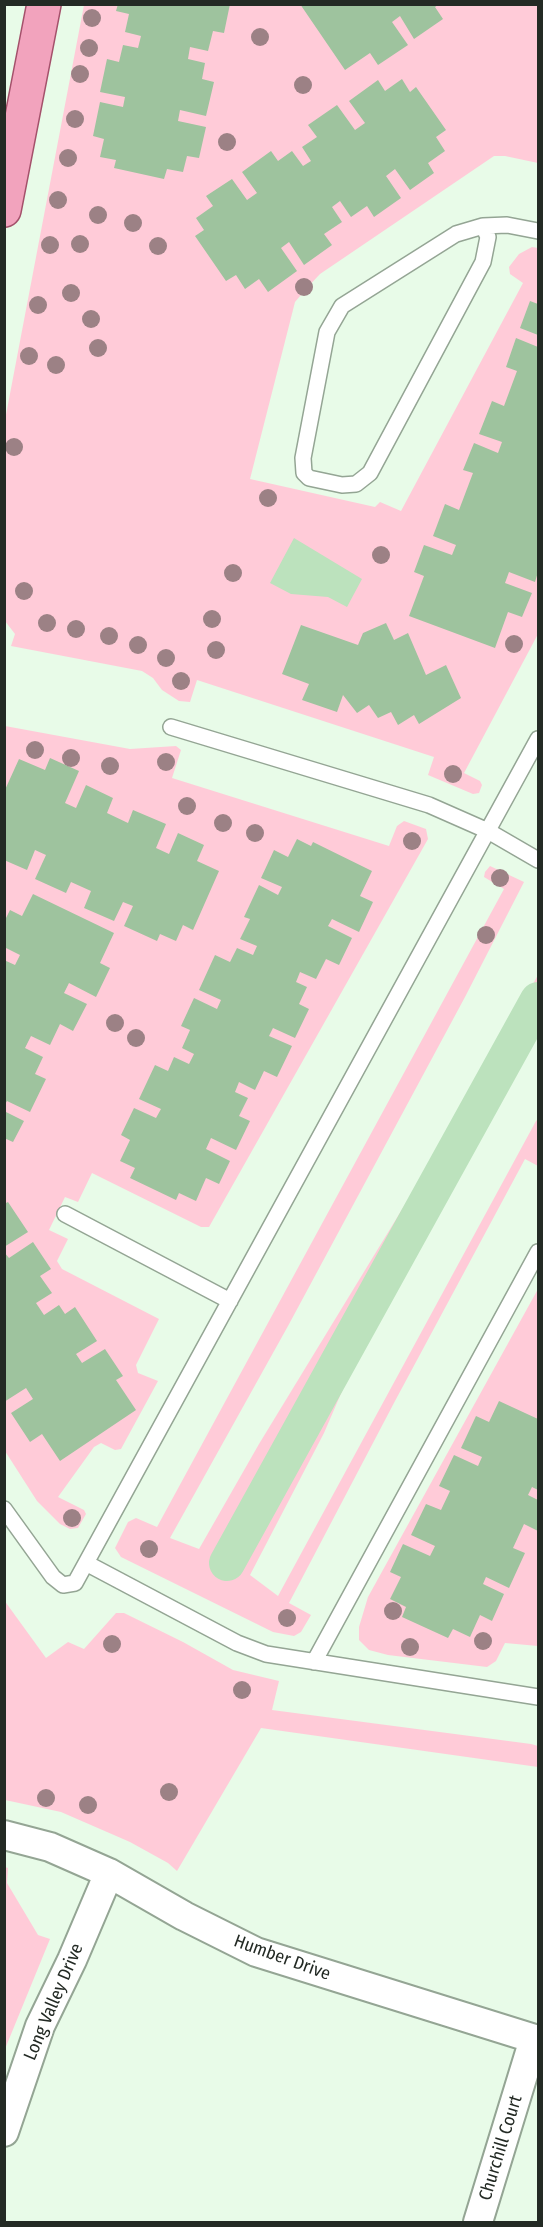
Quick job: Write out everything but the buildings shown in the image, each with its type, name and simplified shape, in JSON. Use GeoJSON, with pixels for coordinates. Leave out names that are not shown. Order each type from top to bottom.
{"type":"FeatureCollection","features":[{"type":"Feature","properties":{"kind":"main road"},"geometry":{"type":"LineString","coordinates":[[4,210],[44,4]]}},
{"type":"Feature","properties":{"kind":"street","name":"Humber Drive"},"geometry":{"type":"LineString","coordinates":[[4,1835],[50,1847],[109,1873],[183,1916],[256,1952],[536,2039]]}},
{"type":"Feature","properties":{"kind":"street","name":"Long Valley Drive"},"geometry":{"type":"LineString","coordinates":[[4,2132],[40,2026],[72,1960],[109,1873]]}},
{"type":"Feature","properties":{"kind":"street","name":"Churchill Court"},"geometry":{"type":"LineString","coordinates":[[478,2223],[536,2039]]}},
{"type":"Feature","properties":{"kind":"lane"},"geometry":{"type":"LineString","coordinates":[[483,226],[488,237],[483,262],[370,473],[356,484],[342,485],[309,478],[304,473],[303,458],[327,332],[342,306],[456,234],[483,226],[507,225],[538,231]]}},
{"type":"Feature","properties":{"kind":"lane"},"geometry":{"type":"LineString","coordinates":[[171,728],[429,805],[488,831],[538,860]]}},
{"type":"Feature","properties":{"kind":"lane"},"geometry":{"type":"LineString","coordinates":[[4,1509],[53,1577],[63,1585],[75,1583],[538,739]]}},
{"type":"Feature","properties":{"kind":"lane"},"geometry":{"type":"LineString","coordinates":[[64,1214],[230,1301]]}},
{"type":"Feature","properties":{"kind":"lane"},"geometry":{"type":"LineString","coordinates":[[314,1662],[538,1252]]}},
{"type":"Feature","properties":{"kind":"lane"},"geometry":{"type":"LineString","coordinates":[[86,1563],[237,1643],[267,1654],[538,1697]]}},
{"type":"Feature","properties":{"kind":"shaded area"},"geometry":{"type":"Polygon","coordinates":[[[84,5],[538,5],[538,163],[494,156],[320,274],[306,289],[295,302],[250,479],[375,507],[380,502],[401,511],[523,283],[510,274],[509,267],[519,254],[532,247],[538,248],[538,634],[464,773],[480,781],[482,785],[479,793],[473,794],[428,775],[434,757],[197,680],[190,702],[179,701],[162,690],[153,678],[142,671],[11,646],[15,634],[5,621],[5,420],[84,5]]]}},
{"type":"Feature","properties":{"kind":"shaded area"},"geometry":{"type":"Polygon","coordinates":[[[294,538],[362,579],[347,607],[328,597],[291,594],[270,583],[294,538]]]}},
{"type":"Feature","properties":{"kind":"shaded area"},"geometry":{"type":"Polygon","coordinates":[[[5,726],[130,749],[176,746],[181,750],[172,778],[389,846],[397,826],[404,821],[426,829],[428,839],[209,1227],[201,1227],[92,1173],[78,1202],[65,1197],[49,1230],[68,1239],[57,1261],[62,1269],[159,1319],[136,1365],[138,1373],[158,1381],[121,1449],[115,1450],[101,1443],[94,1447],[58,1497],[84,1510],[86,1514],[78,1528],[70,1529],[60,1524],[37,1501],[5,1451],[5,726]]]}},
{"type":"Feature","properties":{"kind":"shaded area"},"geometry":{"type":"Polygon","coordinates":[[[490,866],[524,882],[465,997],[288,1326],[170,1538],[199,1549],[259,1444],[448,1134],[538,975],[538,1019],[386,1289],[324,1433],[250,1575],[278,1596],[538,1119],[538,1166],[525,1159],[289,1603],[311,1615],[301,1632],[294,1636],[273,1632],[121,1557],[115,1548],[128,1522],[136,1518],[157,1527],[504,889],[484,877],[490,866]]]}},
{"type":"Feature","properties":{"kind":"shaded area"},"geometry":{"type":"Polygon","coordinates":[[[538,1289],[538,1646],[505,1643],[496,1661],[487,1667],[388,1655],[369,1650],[359,1640],[359,1627],[368,1597],[538,1289]]]}},
{"type":"Feature","properties":{"kind":"shaded area"},"geometry":{"type":"Polygon","coordinates":[[[4,1600],[46,1658],[68,1642],[84,1649],[116,1613],[124,1613],[233,1670],[279,1681],[272,1710],[531,1744],[538,1746],[538,1767],[261,1728],[177,1871],[168,1863],[130,1842],[61,1812],[5,1800],[4,1600]]]}},
{"type":"Feature","properties":{"kind":"shaded area"},"geometry":{"type":"Polygon","coordinates":[[[5,1867],[8,1868],[7,1883],[38,1935],[50,1939],[5,2049],[5,1867]]]}},
{"type":"Feature","properties":{"kind":"waterway"},"geometry":{"type":"LineString","coordinates":[[227,1563],[538,1000]]}}]}
